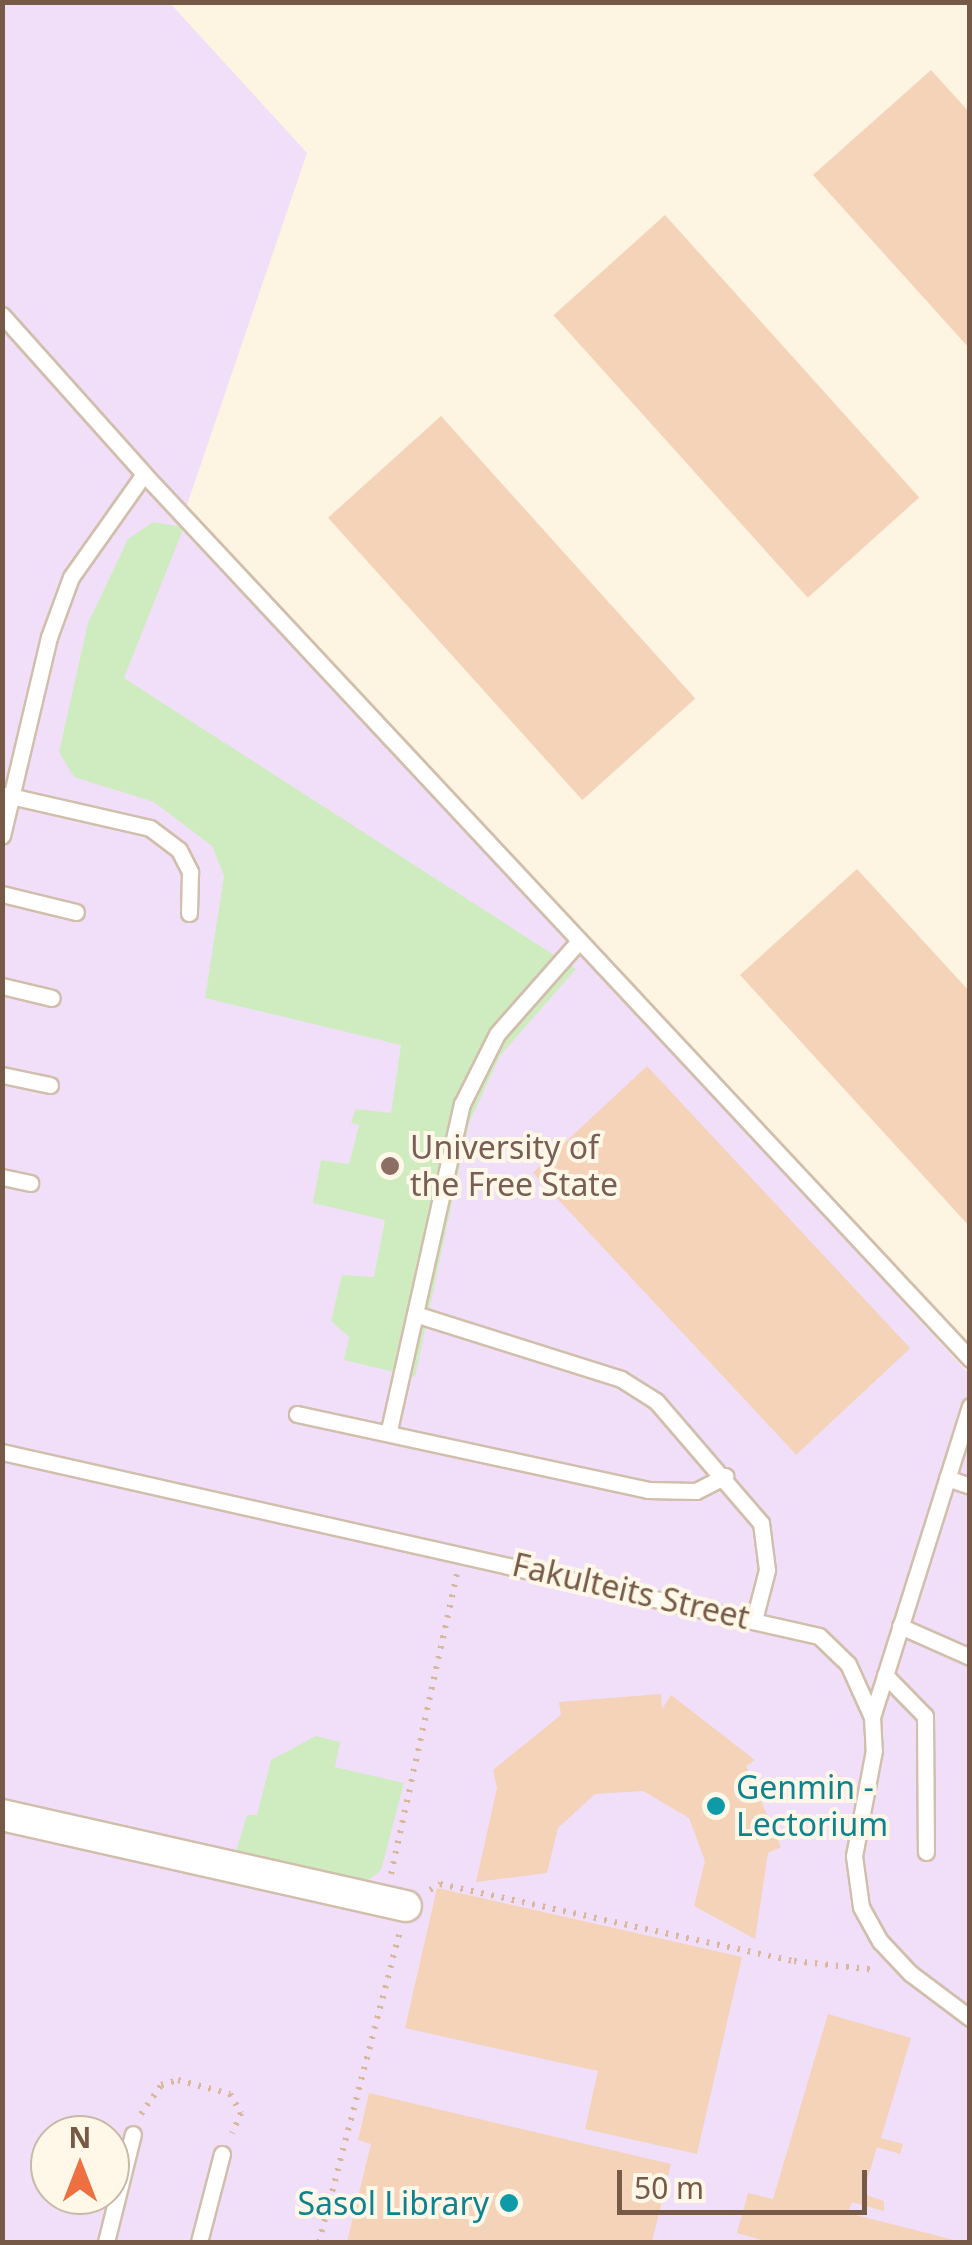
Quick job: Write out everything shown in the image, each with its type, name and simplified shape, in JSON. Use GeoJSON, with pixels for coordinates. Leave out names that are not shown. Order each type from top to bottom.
{"type":"FeatureCollection","features":[{"type":"Feature","properties":{"kind":"street"},"geometry":{"type":"LineString","coordinates":[[2,1814],[396,1904]]}},
{"type":"Feature","properties":{"kind":"lane"},"geometry":{"type":"LineString","coordinates":[[2,315],[144,474],[970,1359]]}},
{"type":"Feature","properties":{"kind":"lane"},"geometry":{"type":"LineString","coordinates":[[2,836],[7,795],[48,637],[71,577],[144,474]]}},
{"type":"Feature","properties":{"kind":"lane"},"geometry":{"type":"LineString","coordinates":[[7,795],[150,828],[179,850],[190,872],[190,913]]}},
{"type":"Feature","properties":{"kind":"lane"},"geometry":{"type":"LineString","coordinates":[[2,894],[76,912]]}},
{"type":"Feature","properties":{"kind":"lane"},"geometry":{"type":"LineString","coordinates":[[389,1430],[462,1104],[497,1034],[579,941]]}},
{"type":"Feature","properties":{"kind":"lane"},"geometry":{"type":"LineString","coordinates":[[2,986],[52,998]]}},
{"type":"Feature","properties":{"kind":"lane"},"geometry":{"type":"LineString","coordinates":[[2,1075],[50,1085]]}},
{"type":"Feature","properties":{"kind":"lane"},"geometry":{"type":"LineString","coordinates":[[2,1177],[30,1183]]}},
{"type":"Feature","properties":{"kind":"lane"},"geometry":{"type":"LineString","coordinates":[[415,1314],[638,1388],[725,1476],[761,1523],[767,1550],[754,1620]]}},
{"type":"Feature","properties":{"kind":"lane"},"geometry":{"type":"LineString","coordinates":[[872,1717],[970,1406]]}},
{"type":"Feature","properties":{"kind":"lane"},"geometry":{"type":"LineString","coordinates":[[297,1414],[389,1430],[661,1492],[696,1490],[725,1476]]}},
{"type":"Feature","properties":{"kind":"lane","name":"Fakulteits Street"},"geometry":{"type":"LineString","coordinates":[[2,1452],[819,1636],[848,1664],[872,1717],[874,1750],[855,1884],[880,1941],[910,1973],[968,2017]]}},
{"type":"Feature","properties":{"kind":"lane"},"geometry":{"type":"LineString","coordinates":[[947,1478],[970,1486]]}},
{"type":"Feature","properties":{"kind":"lane"},"geometry":{"type":"LineString","coordinates":[[900,1626],[970,1657]]}},
{"type":"Feature","properties":{"kind":"lane"},"geometry":{"type":"LineString","coordinates":[[885,1676],[925,1716],[926,1852]]}},
{"type":"Feature","properties":{"kind":"lane"},"geometry":{"type":"LineString","coordinates":[[106,2242],[132,2134]]}},
{"type":"Feature","properties":{"kind":"lane"},"geometry":{"type":"LineString","coordinates":[[200,2242],[222,2154]]}},
{"type":"Feature","properties":{"kind":"path"},"geometry":{"type":"LineString","coordinates":[[319,2242],[396,1904],[462,1553]]}},
{"type":"Feature","properties":{"kind":"path"},"geometry":{"type":"LineString","coordinates":[[396,1904],[440,1884],[794,1962],[910,1973]]}},
{"type":"Feature","properties":{"kind":"path"},"geometry":{"type":"LineString","coordinates":[[132,2134],[150,2096],[178,2080],[238,2102],[242,2112],[222,2154]]}},
{"type":"Feature","properties":{"kind":"shaded area","name":"University of the Free State"},"geometry":{"type":"Polygon","coordinates":[[[3,3],[170,3],[307,153],[187,505],[215,545],[587,959],[969,1374],[969,2242],[3,2242],[3,3]]]}},
{"type":"Feature","properties":{"kind":"green space"},"geometry":{"type":"Polygon","coordinates":[[[153,522],[184,527],[124,678],[576,969],[500,1056],[469,1123],[415,1377],[344,1360],[349,1337],[331,1321],[342,1275],[374,1277],[385,1220],[313,1203],[321,1160],[349,1164],[359,1125],[351,1123],[356,1109],[391,1113],[401,1045],[205,998],[224,876],[212,846],[154,802],[74,777],[59,752],[88,623],[128,539],[153,522]]]}},
{"type":"Feature","properties":{"kind":"green space"},"geometry":{"type":"Polygon","coordinates":[[[316,1736],[340,1742],[335,1767],[404,1783],[381,1870],[370,1879],[348,1881],[234,1858],[247,1815],[257,1815],[271,1760],[316,1736]]]}},
{"type":"Feature","properties":{"kind":"building"},"geometry":{"type":"Polygon","coordinates":[[[931,70],[970,113],[970,349],[813,175],[931,70]]]}},
{"type":"Feature","properties":{"kind":"building"},"geometry":{"type":"Polygon","coordinates":[[[665,215],[919,497],[808,598],[554,315],[665,215]]]}},
{"type":"Feature","properties":{"kind":"building"},"geometry":{"type":"Polygon","coordinates":[[[441,416],[695,698],[582,800],[328,518],[441,416]]]}},
{"type":"Feature","properties":{"kind":"building"},"geometry":{"type":"Polygon","coordinates":[[[857,869],[970,992],[970,1227],[740,975],[857,869]]]}},
{"type":"Feature","properties":{"kind":"building"},"geometry":{"type":"Polygon","coordinates":[[[647,1066],[910,1348],[796,1455],[533,1172],[647,1066]]]}},
{"type":"Feature","properties":{"kind":"building","name":"Genmin - Lectorium"},"geometry":{"type":"Polygon","coordinates":[[[661,1694],[662,1709],[671,1695],[755,1760],[746,1766],[781,1847],[768,1853],[755,1939],[694,1906],[705,1861],[689,1818],[643,1791],[595,1794],[558,1828],[547,1873],[476,1882],[497,1788],[493,1770],[561,1715],[559,1702],[661,1694]]]}},
{"type":"Feature","properties":{"kind":"building"},"geometry":{"type":"Polygon","coordinates":[[[437,1888],[742,1957],[697,2154],[585,2129],[598,2071],[405,2028],[437,1888]]]}},
{"type":"Feature","properties":{"kind":"building"},"geometry":{"type":"Polygon","coordinates":[[[828,2014],[911,2038],[881,2138],[903,2144],[900,2154],[877,2147],[863,2194],[884,2201],[884,2211],[852,2202],[848,2213],[962,2242],[768,2242],[737,2233],[748,2193],[773,2199],[828,2014]]]}},
{"type":"Feature","properties":{"kind":"building","name":"Sasol Library"},"geometry":{"type":"Polygon","coordinates":[[[369,2093],[671,2164],[652,2242],[347,2242],[371,2144],[358,2140],[369,2093]]]}},
{"type":"Feature","properties":{"kind":"place","name":"University of the Free State"},"geometry":{"type":"Point","coordinates":[390,1166]}},
{"type":"Feature","properties":{"kind":"place","name":"Genmin - Lectorium"},"geometry":{"type":"Point","coordinates":[716,1806]}},
{"type":"Feature","properties":{"kind":"place","name":"Sasol Library"},"geometry":{"type":"Point","coordinates":[509,2203]}}]}
